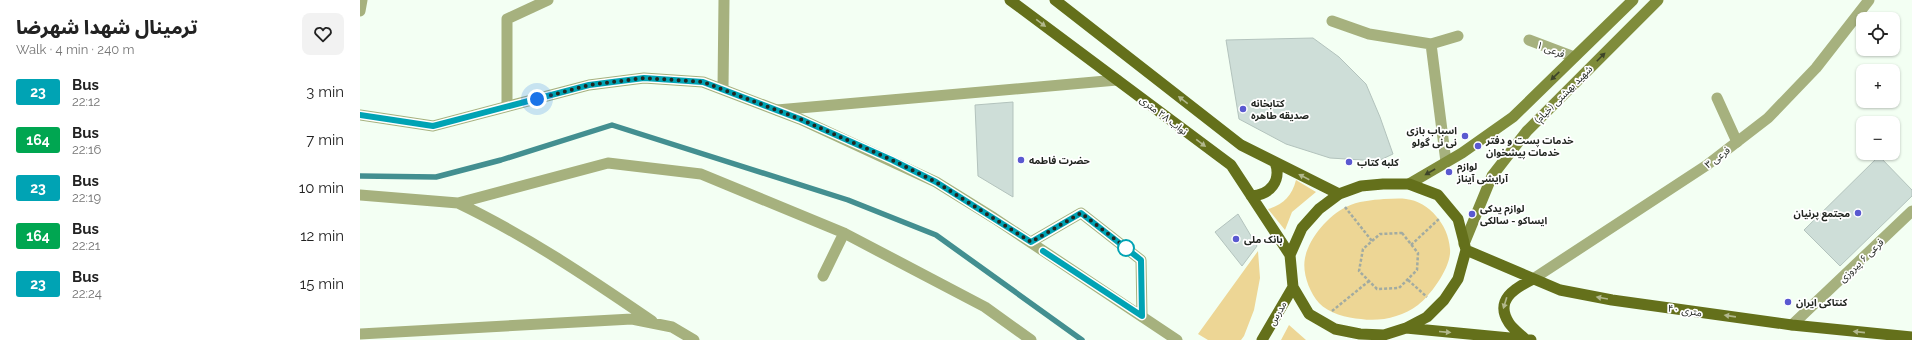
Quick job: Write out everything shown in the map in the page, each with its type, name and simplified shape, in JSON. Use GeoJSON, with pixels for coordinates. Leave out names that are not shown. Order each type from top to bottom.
{"type":"FeatureCollection","features":[{"type":"Feature","properties":{"kind":"main road","name":"نواب ۲۸ متری"},"geometry":{"type":"LineString","coordinates":[[1010,0],[1230,165],[1290,256]]}},
{"type":"Feature","properties":{"kind":"main road"},"geometry":{"type":"LineString","coordinates":[[1055,0],[1241,145],[1339,194]]}},
{"type":"Feature","properties":{"kind":"main road","name":"شهید بهشتی (خیام)"},"geometry":{"type":"LineString","coordinates":[[1409,184],[1446,162],[1513,117],[1633,0]]}},
{"type":"Feature","properties":{"kind":"main road","name":"شهید بهشتی (خیام)"},"geometry":{"type":"LineString","coordinates":[[1465,247],[1492,176],[1526,131],[1658,0]]}},
{"type":"Feature","properties":{"kind":"main road"},"geometry":{"type":"LineString","coordinates":[[1251,196],[1265,193],[1275,183],[1278,169],[1275,162]]}},
{"type":"Feature","properties":{"kind":"main road"},"geometry":{"type":"LineString","coordinates":[[1409,184],[1438,195],[1458,220],[1465,247],[1458,279],[1437,307],[1427,317],[1406,328],[1384,335],[1355,337],[1335,329],[1309,314],[1293,287],[1290,256],[1302,228],[1319,208],[1339,194],[1361,186],[1409,184]]}},
{"type":"Feature","properties":{"kind":"main road","name":"۴۰ متری"},"geometry":{"type":"LineString","coordinates":[[1465,247],[1560,290],[1612,300],[1792,325],[1912,337]]}},
{"type":"Feature","properties":{"kind":"main road"},"geometry":{"type":"LineString","coordinates":[[1528,340],[1509,324],[1503,310],[1505,299],[1516,288],[1533,279]]}},
{"type":"Feature","properties":{"kind":"main road","name":"مدرس"},"geometry":{"type":"LineString","coordinates":[[1262,340],[1293,287]]}},
{"type":"Feature","properties":{"kind":"main road"},"geometry":{"type":"LineString","coordinates":[[1406,328],[1528,340]]}},
{"type":"Feature","properties":{"kind":"street"},"geometry":{"type":"LineString","coordinates":[[360,11],[362,0]]}},
{"type":"Feature","properties":{"kind":"street"},"geometry":{"type":"LineString","coordinates":[[507,105],[507,19],[548,0]]}},
{"type":"Feature","properties":{"kind":"street"},"geometry":{"type":"LineString","coordinates":[[723,89],[724,0]]}},
{"type":"Feature","properties":{"kind":"street","name":"فرعی ۳"},"geometry":{"type":"LineString","coordinates":[[1533,279],[1707,165],[1768,118],[1816,68],[1869,0]]}},
{"type":"Feature","properties":{"kind":"street"},"geometry":{"type":"LineString","coordinates":[[1332,21],[1369,34],[1431,44],[1458,36]]}},
{"type":"Feature","properties":{"kind":"street","name":"فرعی ۱"},"geometry":{"type":"LineString","coordinates":[[1529,40],[1574,57]]}},
{"type":"Feature","properties":{"kind":"street"},"geometry":{"type":"LineString","coordinates":[[1431,44],[1446,162]]}},
{"type":"Feature","properties":{"kind":"street"},"geometry":{"type":"LineString","coordinates":[[360,115],[433,126],[507,105],[524,103],[589,85],[644,78],[703,82],[777,110],[885,157],[936,182],[1031,242],[1177,340]]}},
{"type":"Feature","properties":{"kind":"street"},"geometry":{"type":"LineString","coordinates":[[777,110],[1117,80]]}},
{"type":"Feature","properties":{"kind":"street"},"geometry":{"type":"LineString","coordinates":[[1717,98],[1737,142]]}},
{"type":"Feature","properties":{"kind":"street"},"geometry":{"type":"LineString","coordinates":[[360,194],[458,203],[608,163],[701,174],[844,233],[984,306],[1031,340]]}},
{"type":"Feature","properties":{"kind":"street"},"geometry":{"type":"LineString","coordinates":[[458,203],[497,222],[582,273],[656,324]]}},
{"type":"Feature","properties":{"kind":"street","name":"فرعی ۶ پیروزی"},"geometry":{"type":"LineString","coordinates":[[1792,325],[1912,211]]}},
{"type":"Feature","properties":{"kind":"street"},"geometry":{"type":"LineString","coordinates":[[1031,242],[1081,213],[1141,260],[1142,316]]}},
{"type":"Feature","properties":{"kind":"street"},"geometry":{"type":"LineString","coordinates":[[823,276],[844,233]]}},
{"type":"Feature","properties":{"kind":"street"},"geometry":{"type":"LineString","coordinates":[[360,334],[632,319],[672,327],[694,340]]}},
{"type":"Feature","properties":{"kind":"path"},"geometry":{"type":"LineString","coordinates":[[1339,194],[1346,207],[1372,241]]}},
{"type":"Feature","properties":{"kind":"path"},"geometry":{"type":"LineString","coordinates":[[1411,245],[1439,220],[1449,208]]}},
{"type":"Feature","properties":{"kind":"path"},"geometry":{"type":"LineString","coordinates":[[1402,233],[1411,245],[1418,253],[1417,270],[1399,288],[1377,289],[1359,271],[1363,249],[1380,234],[1402,233]]}},
{"type":"Feature","properties":{"kind":"path"},"geometry":{"type":"LineString","coordinates":[[1320,321],[1368,280]]}},
{"type":"Feature","properties":{"kind":"path"},"geometry":{"type":"LineString","coordinates":[[1408,280],[1437,307]]}},
{"type":"Feature","properties":{"kind":"shaded area"},"geometry":{"type":"Polygon","coordinates":[[[1296,180],[1316,192],[1292,212],[1285,230],[1268,209],[1278,205],[1286,199],[1292,191],[1296,180]]]}},
{"type":"Feature","properties":{"kind":"shaded area"},"geometry":{"type":"Polygon","coordinates":[[[1384,199],[1403,199],[1418,202],[1433,213],[1441,223],[1449,240],[1450,256],[1448,264],[1440,280],[1418,305],[1405,313],[1391,318],[1368,320],[1350,317],[1327,310],[1315,298],[1307,282],[1304,264],[1307,250],[1320,228],[1339,211],[1355,203],[1384,199]]]}},
{"type":"Feature","properties":{"kind":"shaded area"},"geometry":{"type":"Polygon","coordinates":[[[1258,251],[1260,278],[1254,310],[1244,336],[1241,340],[1208,340],[1198,334],[1258,251]]]}},
{"type":"Feature","properties":{"kind":"shaded area"},"geometry":{"type":"Polygon","coordinates":[[[1289,325],[1306,340],[1281,340],[1289,325]]]}},
{"type":"Feature","properties":{"kind":"building"},"geometry":{"type":"Polygon","coordinates":[[[1313,38],[1339,57],[1366,84],[1393,154],[1378,161],[1330,158],[1286,144],[1239,119],[1226,40],[1313,38]]]}},
{"type":"Feature","properties":{"kind":"building"},"geometry":{"type":"Polygon","coordinates":[[[1013,102],[1013,197],[978,176],[975,105],[1013,102]]]}},
{"type":"Feature","properties":{"kind":"building","name":"مجتمع پرنیان"},"geometry":{"type":"Polygon","coordinates":[[[1875,160],[1883,160],[1912,190],[1912,196],[1840,266],[1804,230],[1875,160]]]}},
{"type":"Feature","properties":{"kind":"building","name":"بانک ملی"},"geometry":{"type":"Polygon","coordinates":[[[1238,214],[1257,246],[1242,266],[1215,232],[1238,214]]]}},
{"type":"Feature","properties":{"kind":"waterway"},"geometry":{"type":"LineString","coordinates":[[360,176],[436,177],[501,160],[612,125],[848,200],[936,235],[1082,340]]}},
{"type":"Feature","properties":{"kind":"bus line","name":"23"},"geometry":{"type":"LineString","coordinates":[[360,115],[433,126],[507,105],[524,103],[589,85],[644,78],[703,82],[800,119],[892,160],[936,182],[1031,242],[1081,213],[1141,260],[1142,316],[1043,251]]}},
{"type":"Feature","properties":{"kind":"place","name":"کتابخانه صدیقه طاهره"},"geometry":{"type":"Point","coordinates":[1243,109]}},
{"type":"Feature","properties":{"kind":"place","name":"اسباب بازی نی نی گولو"},"geometry":{"type":"Point","coordinates":[1465,136]}},
{"type":"Feature","properties":{"kind":"place","name":"خدمات پست و دفتر خدمات پیشخوان"},"geometry":{"type":"Point","coordinates":[1478,146]}},
{"type":"Feature","properties":{"kind":"place","name":"حضرت فاطمه"},"geometry":{"type":"Point","coordinates":[1021,160]}},
{"type":"Feature","properties":{"kind":"place","name":"کلبه کتاب"},"geometry":{"type":"Point","coordinates":[1349,162]}},
{"type":"Feature","properties":{"kind":"place","name":"لوازم آرایشی آیناز"},"geometry":{"type":"Point","coordinates":[1449,172]}},
{"type":"Feature","properties":{"kind":"place","name":"مجتمع پرنیان"},"geometry":{"type":"Point","coordinates":[1858,213]}},
{"type":"Feature","properties":{"kind":"place","name":"لوازم یدکی ایساکو - سالکی"},"geometry":{"type":"Point","coordinates":[1472,214]}},
{"type":"Feature","properties":{"kind":"place","name":"بانک ملی"},"geometry":{"type":"Point","coordinates":[1236,239]}},
{"type":"Feature","properties":{"kind":"place","name":"کنتاکی ایران"},"geometry":{"type":"Point","coordinates":[1788,302]}},
{"type":"Feature","properties":{"kind":"route"},"geometry":{"type":"LineString","coordinates":[[537,99],[589,85],[644,78],[703,82],[800,119],[892,160],[936,182],[1031,242],[1081,213],[1129,250],[1126,248]]}}]}
